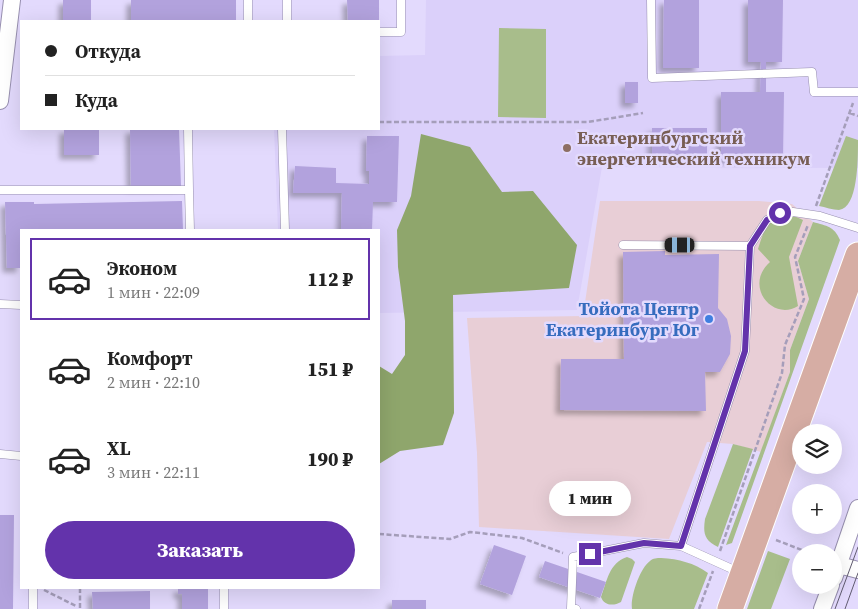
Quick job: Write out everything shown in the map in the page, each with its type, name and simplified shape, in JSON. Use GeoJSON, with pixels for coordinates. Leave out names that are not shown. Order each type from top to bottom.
{"type":"FeatureCollection","features":[{"type":"Feature","properties":{"kind":"main road"},"geometry":{"type":"LineString","coordinates":[[730,609],[858,255]]}},
{"type":"Feature","properties":{"kind":"street"},"geometry":{"type":"LineString","coordinates":[[0,101],[12,0]]}},
{"type":"Feature","properties":{"kind":"street"},"geometry":{"type":"LineString","coordinates":[[842,555],[858,508]]}},
{"type":"Feature","properties":{"kind":"street"},"geometry":{"type":"LineString","coordinates":[[842,571],[858,570]]}},
{"type":"Feature","properties":{"kind":"street"},"geometry":{"type":"LineString","coordinates":[[822,609],[828,594]]}},
{"type":"Feature","properties":{"kind":"lane"},"geometry":{"type":"LineString","coordinates":[[248,0],[248,20]]}},
{"type":"Feature","properties":{"kind":"lane"},"geometry":{"type":"LineString","coordinates":[[287,0],[287,20]]}},
{"type":"Feature","properties":{"kind":"lane"},"geometry":{"type":"LineString","coordinates":[[380,32],[401,32],[401,0]]}},
{"type":"Feature","properties":{"kind":"lane"},"geometry":{"type":"LineString","coordinates":[[651,0],[652,78],[812,72],[814,92],[858,92]]}},
{"type":"Feature","properties":{"kind":"lane"},"geometry":{"type":"LineString","coordinates":[[188,130],[190,229]]}},
{"type":"Feature","properties":{"kind":"lane"},"geometry":{"type":"LineString","coordinates":[[282,130],[285,229]]}},
{"type":"Feature","properties":{"kind":"lane"},"geometry":{"type":"LineString","coordinates":[[0,190],[189,190]]}},
{"type":"Feature","properties":{"kind":"lane"},"geometry":{"type":"LineString","coordinates":[[681,546],[745,351],[750,246],[767,220],[780,213],[812,214],[858,228]]}},
{"type":"Feature","properties":{"kind":"lane"},"geometry":{"type":"LineString","coordinates":[[623,245],[750,246]]}},
{"type":"Feature","properties":{"kind":"lane"},"geometry":{"type":"LineString","coordinates":[[0,304],[20,305]]}},
{"type":"Feature","properties":{"kind":"lane"},"geometry":{"type":"LineString","coordinates":[[0,454],[20,456]]}},
{"type":"Feature","properties":{"kind":"lane"},"geometry":{"type":"LineString","coordinates":[[576,609],[571,608],[573,557],[644,543],[681,546],[743,573]]}},
{"type":"Feature","properties":{"kind":"lane"},"geometry":{"type":"LineString","coordinates":[[33,589],[33,609]]}},
{"type":"Feature","properties":{"kind":"lane"},"geometry":{"type":"LineString","coordinates":[[224,589],[224,609]]}},
{"type":"Feature","properties":{"kind":"path"},"geometry":{"type":"LineString","coordinates":[[699,609],[782,374],[785,345],[804,299],[795,258],[858,92]]}},
{"type":"Feature","properties":{"kind":"path"},"geometry":{"type":"LineString","coordinates":[[380,122],[588,122],[643,113]]}},
{"type":"Feature","properties":{"kind":"path"},"geometry":{"type":"LineString","coordinates":[[850,113],[858,116]]}},
{"type":"Feature","properties":{"kind":"path"},"geometry":{"type":"LineString","coordinates":[[380,534],[450,539],[470,532],[522,538],[573,557]]}},
{"type":"Feature","properties":{"kind":"path"},"geometry":{"type":"LineString","coordinates":[[757,532],[792,546]]}},
{"type":"Feature","properties":{"kind":"path"},"geometry":{"type":"LineString","coordinates":[[41,589],[75,608],[80,600]]}},
{"type":"Feature","properties":{"kind":"path"},"geometry":{"type":"LineString","coordinates":[[80,589],[80,609]]}},
{"type":"Feature","properties":{"kind":"shaded area","name":"Екатеринбургский энергетический техникум"},"geometry":{"type":"Polygon","coordinates":[[[426,0],[858,0],[858,168],[602,167],[577,310],[380,313],[380,229],[278,229],[274,130],[380,130],[380,56],[425,55],[426,0]]]}},
{"type":"Feature","properties":{"kind":"shaded area"},"geometry":{"type":"Polygon","coordinates":[[[600,201],[759,201],[792,204],[813,222],[798,261],[809,299],[790,350],[790,372],[761,452],[733,444],[707,442],[669,539],[479,527],[477,453],[467,318],[583,316],[600,201]]]}},
{"type":"Feature","properties":{"kind":"green space"},"geometry":{"type":"Polygon","coordinates":[[[499,28],[546,29],[546,118],[498,117],[499,28]]]}},
{"type":"Feature","properties":{"kind":"green space"},"geometry":{"type":"Polygon","coordinates":[[[421,134],[470,147],[502,192],[533,191],[577,245],[569,288],[453,295],[454,413],[443,445],[400,451],[380,463],[380,367],[392,374],[405,355],[405,321],[398,267],[397,230],[411,196],[421,134]]]}},
{"type":"Feature","properties":{"kind":"green space"},"geometry":{"type":"Polygon","coordinates":[[[846,136],[858,140],[856,182],[850,201],[839,210],[819,206],[846,136]]]}},
{"type":"Feature","properties":{"kind":"green space"},"geometry":{"type":"Polygon","coordinates":[[[782,215],[794,216],[803,220],[789,257],[798,306],[789,310],[779,309],[764,299],[760,291],[759,281],[762,271],[770,262],[758,249],[766,229],[772,221],[782,215]]]}},
{"type":"Feature","properties":{"kind":"green space"},"geometry":{"type":"Polygon","coordinates":[[[813,222],[833,229],[840,240],[732,543],[726,545],[790,372],[790,350],[809,299],[798,261],[813,222]]]}},
{"type":"Feature","properties":{"kind":"green space"},"geometry":{"type":"Polygon","coordinates":[[[733,444],[753,449],[718,547],[707,539],[704,528],[705,519],[733,444]]]}},
{"type":"Feature","properties":{"kind":"green space"},"geometry":{"type":"Polygon","coordinates":[[[768,551],[790,559],[771,609],[747,609],[768,551]]]}},
{"type":"Feature","properties":{"kind":"green space"},"geometry":{"type":"Polygon","coordinates":[[[627,557],[635,562],[621,602],[612,605],[607,604],[601,597],[612,568],[627,557]]]}},
{"type":"Feature","properties":{"kind":"green space"},"geometry":{"type":"Polygon","coordinates":[[[661,558],[686,562],[708,573],[694,609],[632,609],[634,590],[639,576],[651,560],[661,558]]]}},
{"type":"Feature","properties":{"kind":"building"},"geometry":{"type":"Polygon","coordinates":[[[63,0],[91,0],[91,20],[63,20],[63,0]]]}},
{"type":"Feature","properties":{"kind":"building"},"geometry":{"type":"Polygon","coordinates":[[[131,0],[236,0],[236,20],[131,20],[131,0]]]}},
{"type":"Feature","properties":{"kind":"building"},"geometry":{"type":"Polygon","coordinates":[[[347,0],[379,0],[379,20],[348,20],[347,0]]]}},
{"type":"Feature","properties":{"kind":"building"},"geometry":{"type":"Polygon","coordinates":[[[664,0],[699,0],[699,68],[663,68],[664,0]]]}},
{"type":"Feature","properties":{"kind":"building"},"geometry":{"type":"Polygon","coordinates":[[[748,0],[783,0],[782,62],[766,62],[766,92],[784,92],[783,160],[721,159],[721,92],[760,92],[761,62],[748,62],[748,0]]]}},
{"type":"Feature","properties":{"kind":"building"},"geometry":{"type":"Polygon","coordinates":[[[625,82],[638,82],[638,103],[625,103],[625,82]]]}},
{"type":"Feature","properties":{"kind":"building"},"geometry":{"type":"Polygon","coordinates":[[[652,128],[707,128],[707,154],[652,154],[652,128]]]}},
{"type":"Feature","properties":{"kind":"building"},"geometry":{"type":"Polygon","coordinates":[[[64,130],[99,130],[99,155],[64,155],[64,130]]]}},
{"type":"Feature","properties":{"kind":"building"},"geometry":{"type":"Polygon","coordinates":[[[130,130],[179,130],[181,186],[131,187],[130,130]]]}},
{"type":"Feature","properties":{"kind":"building"},"geometry":{"type":"Polygon","coordinates":[[[367,136],[399,136],[397,202],[373,202],[372,229],[341,229],[342,193],[293,193],[295,166],[336,168],[336,183],[369,184],[369,171],[366,171],[367,136]]]}},
{"type":"Feature","properties":{"kind":"building"},"geometry":{"type":"Polygon","coordinates":[[[182,201],[183,229],[20,229],[20,268],[7,268],[5,202],[34,202],[34,204],[182,201]]]}},
{"type":"Feature","properties":{"kind":"building"},"geometry":{"type":"Polygon","coordinates":[[[665,251],[665,255],[719,254],[718,308],[727,319],[731,336],[730,354],[720,372],[705,372],[706,411],[560,410],[561,359],[624,359],[623,252],[665,251]]]}},
{"type":"Feature","properties":{"kind":"building"},"geometry":{"type":"Polygon","coordinates":[[[0,515],[14,515],[13,609],[0,609],[0,515]]]}},
{"type":"Feature","properties":{"kind":"building"},"geometry":{"type":"Polygon","coordinates":[[[494,545],[526,556],[512,595],[480,584],[494,545]]]}},
{"type":"Feature","properties":{"kind":"building"},"geometry":{"type":"Polygon","coordinates":[[[545,561],[606,582],[600,598],[539,577],[545,561]]]}},
{"type":"Feature","properties":{"kind":"building"},"geometry":{"type":"Polygon","coordinates":[[[178,589],[208,589],[208,609],[182,609],[182,594],[178,594],[178,589]]]}},
{"type":"Feature","properties":{"kind":"building"},"geometry":{"type":"Polygon","coordinates":[[[150,591],[150,609],[93,609],[92,592],[150,591]]]}},
{"type":"Feature","properties":{"kind":"building"},"geometry":{"type":"Polygon","coordinates":[[[392,600],[426,600],[426,609],[392,609],[392,600]]]}},
{"type":"Feature","properties":{"kind":"tram line"},"geometry":{"type":"LineString","coordinates":[[835,609],[858,547]]}},
{"type":"Feature","properties":{"kind":"tram line"},"geometry":{"type":"LineString","coordinates":[[845,609],[858,573]]}},
{"type":"Feature","properties":{"kind":"place","name":"Екатеринбургский энергетический техникум"},"geometry":{"type":"Point","coordinates":[567,148]}},
{"type":"Feature","properties":{"kind":"place","name":"Тойота Центр Екатеринбург Юг"},"geometry":{"type":"Point","coordinates":[709,319]}},
{"type":"Feature","properties":{"kind":"route"},"geometry":{"type":"LineString","coordinates":[[590,554],[644,543],[681,546],[745,351],[750,246],[767,220],[780,213]]}}]}
